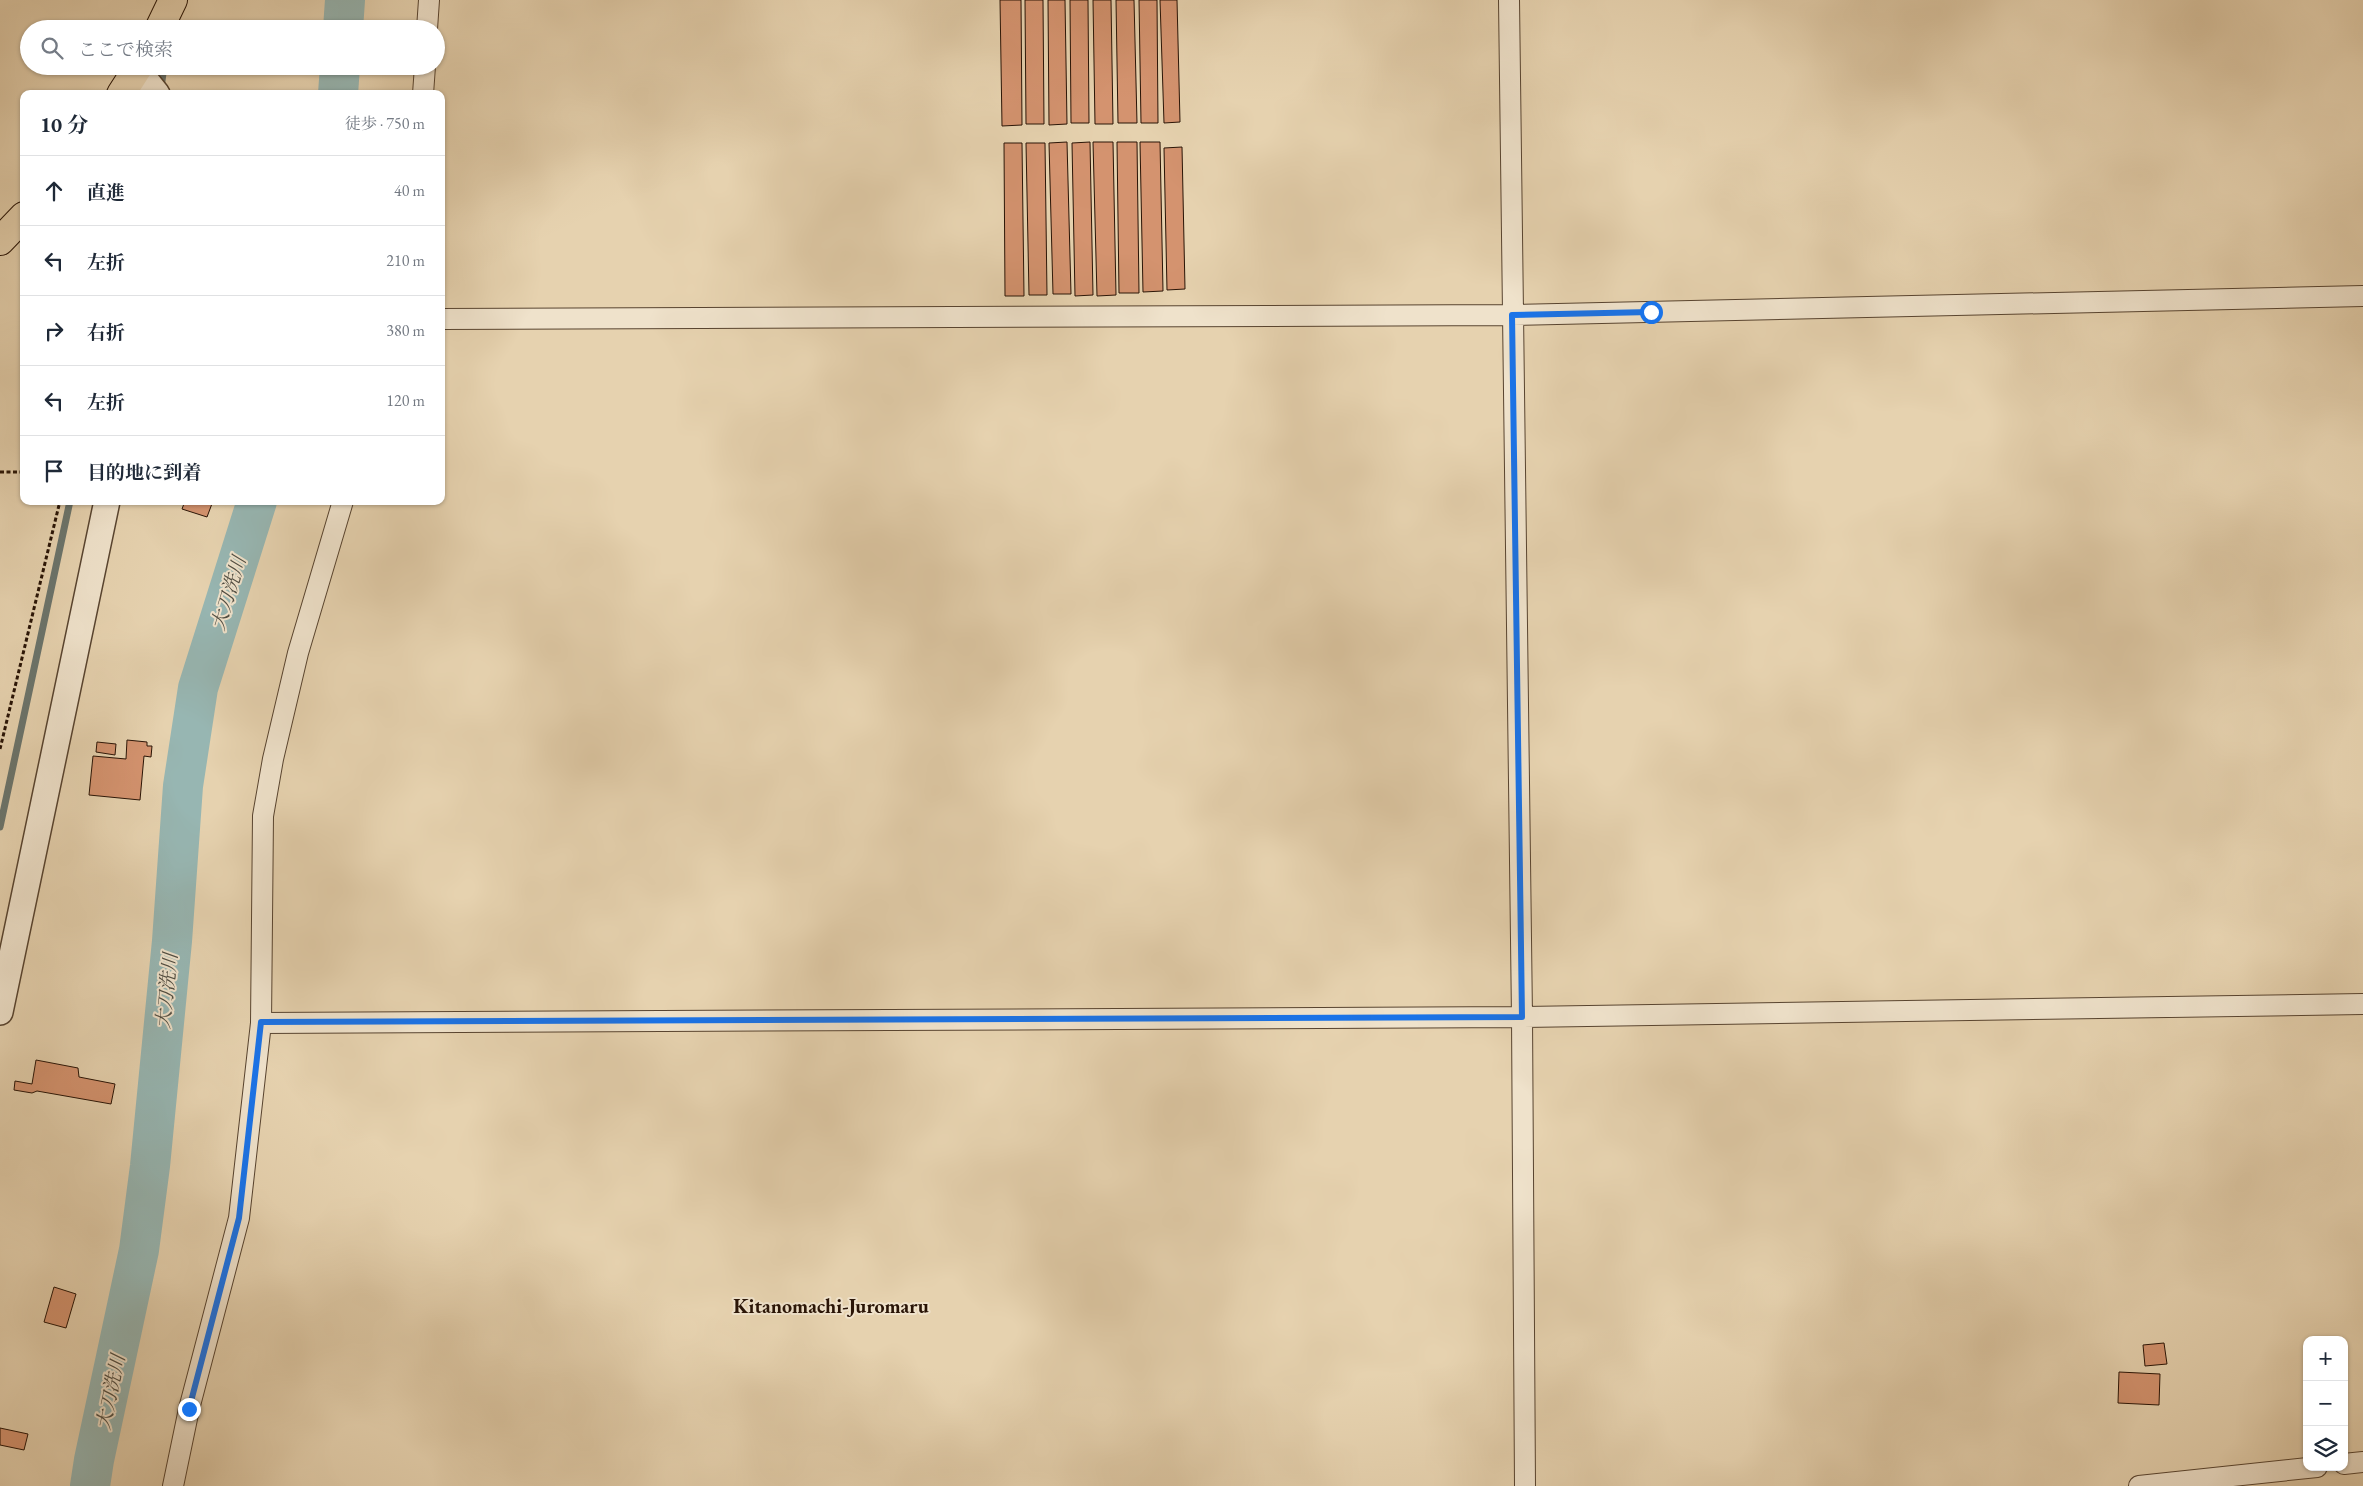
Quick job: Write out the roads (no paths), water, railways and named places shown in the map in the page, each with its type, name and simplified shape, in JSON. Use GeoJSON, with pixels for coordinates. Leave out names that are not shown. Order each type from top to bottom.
{"type":"FeatureCollection","features":[{"type":"Feature","properties":{"kind":"highway"},"geometry":{"type":"LineString","coordinates":[[163,20],[173,0]]}},
{"type":"Feature","properties":{"kind":"highway"},"geometry":{"type":"LineString","coordinates":[[124,90],[133,75]]}},
{"type":"Feature","properties":{"kind":"highway"},"geometry":{"type":"LineString","coordinates":[[0,241],[20,220]]}},
{"type":"Feature","properties":{"kind":"street"},"geometry":{"type":"LineString","coordinates":[[428,20],[429,0]]}},
{"type":"Feature","properties":{"kind":"street"},"geometry":{"type":"LineString","coordinates":[[1509,0],[1522,1017],[1525,1486]]}},
{"type":"Feature","properties":{"kind":"street"},"geometry":{"type":"LineString","coordinates":[[143,75],[154,90]]}},
{"type":"Feature","properties":{"kind":"street"},"geometry":{"type":"LineString","coordinates":[[423,90],[424,75]]}},
{"type":"Feature","properties":{"kind":"street"},"geometry":{"type":"LineString","coordinates":[[445,320],[1512,315],[2363,296]]}},
{"type":"Feature","properties":{"kind":"street"},"geometry":{"type":"LineString","coordinates":[[0,1012],[106,505]]}},
{"type":"Feature","properties":{"kind":"street"},"geometry":{"type":"LineString","coordinates":[[173,1486],[189,1409],[239,1218],[261,1022],[263,816],[273,759],[298,653],[343,505]]}},
{"type":"Feature","properties":{"kind":"street"},"geometry":{"type":"LineString","coordinates":[[261,1022],[1522,1017],[2363,1004]]}},
{"type":"Feature","properties":{"kind":"street"},"geometry":{"type":"LineString","coordinates":[[2348,1464],[2363,1462]]}},
{"type":"Feature","properties":{"kind":"street"},"geometry":{"type":"LineString","coordinates":[[2139,1486],[2303,1469]]}},
{"type":"Feature","properties":{"kind":"waterway","name":"大刀洗川"},"geometry":{"type":"LineString","coordinates":[[344,20],[345,0]]}},
{"type":"Feature","properties":{"kind":"waterway"},"geometry":{"type":"LineString","coordinates":[[161,88],[163,75]]}},
{"type":"Feature","properties":{"kind":"waterway","name":"大刀洗川"},"geometry":{"type":"LineString","coordinates":[[338,90],[339,75]]}},
{"type":"Feature","properties":{"kind":"waterway"},"geometry":{"type":"LineString","coordinates":[[0,827],[69,505]]}},
{"type":"Feature","properties":{"kind":"waterway","name":"大刀洗川"},"geometry":{"type":"LineString","coordinates":[[90,1486],[139,1250],[150,1166],[172,941],[183,786],[198,688],[256,505]]}},
{"type":"Feature","properties":{"kind":"district","name":"Kitanomachi-Juromaru"},"geometry":{"type":"Point","coordinates":[831,1306]}}]}
